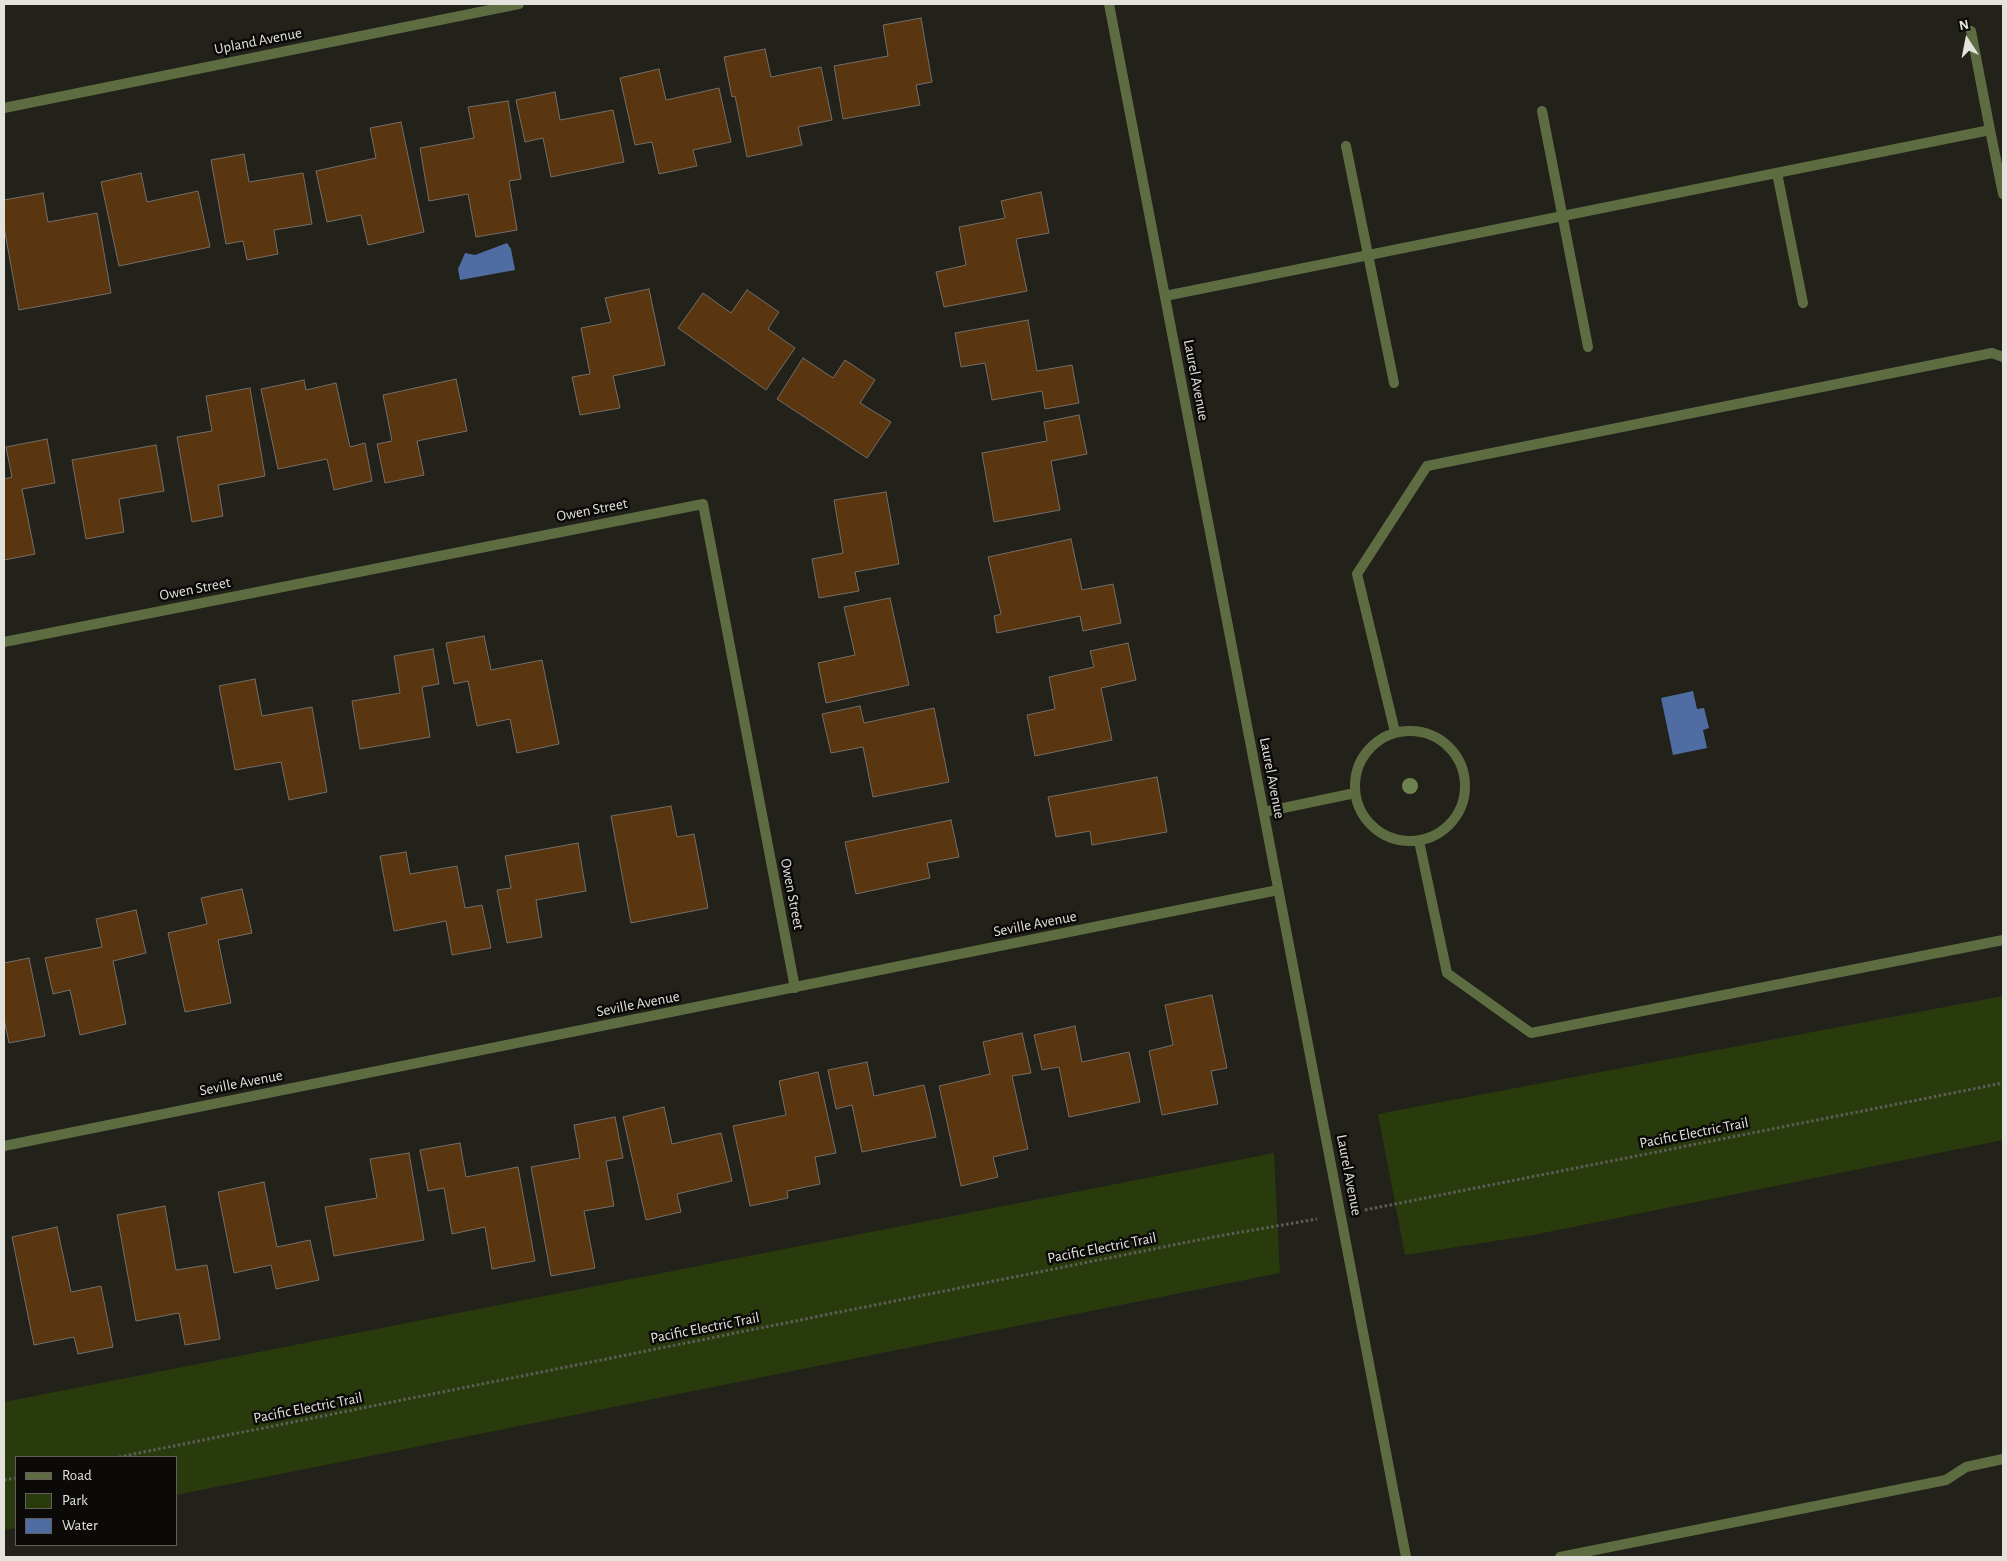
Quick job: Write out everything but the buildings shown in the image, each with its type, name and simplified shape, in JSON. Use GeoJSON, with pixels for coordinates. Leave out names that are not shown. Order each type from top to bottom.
{"type":"FeatureCollection","features":[{"type":"Feature","properties":{"kind":"street","name":"Upland Avenue"},"geometry":{"type":"LineString","coordinates":[[4,108],[519,4]]}},
{"type":"Feature","properties":{"kind":"street","name":"Laurel Avenue"},"geometry":{"type":"LineString","coordinates":[[1109,4],[1406,1557]]}},
{"type":"Feature","properties":{"kind":"street"},"geometry":{"type":"LineString","coordinates":[[1971,31],[2003,194]]}},
{"type":"Feature","properties":{"kind":"street"},"geometry":{"type":"LineString","coordinates":[[1542,111],[1564,216],[1588,347]]}},
{"type":"Feature","properties":{"kind":"street"},"geometry":{"type":"LineString","coordinates":[[1165,296],[1990,130]]}},
{"type":"Feature","properties":{"kind":"street"},"geometry":{"type":"LineString","coordinates":[[1346,146],[1394,383]]}},
{"type":"Feature","properties":{"kind":"street"},"geometry":{"type":"LineString","coordinates":[[1777,173],[1803,303]]}},
{"type":"Feature","properties":{"kind":"street"},"geometry":{"type":"LineString","coordinates":[[1395,732],[1357,574],[1427,466],[1992,353],[2003,358]]}},
{"type":"Feature","properties":{"kind":"street","name":"Owen Street"},"geometry":{"type":"LineString","coordinates":[[4,642],[703,504],[794,988]]}},
{"type":"Feature","properties":{"kind":"street"},"geometry":{"type":"LineString","coordinates":[[1413,731],[1430,735],[1446,744],[1458,757],[1464,774],[1466,792],[1461,809],[1450,825],[1436,835],[1419,841],[1401,841],[1384,836],[1360,810],[1355,793],[1355,778],[1360,763],[1374,745],[1395,732],[1413,731]]}},
{"type":"Feature","properties":{"kind":"street"},"geometry":{"type":"LineString","coordinates":[[1264,812],[1355,793]]}},
{"type":"Feature","properties":{"kind":"street"},"geometry":{"type":"LineString","coordinates":[[1419,841],[1447,973],[1531,1032],[2003,940]]}},
{"type":"Feature","properties":{"kind":"street","name":"Seville Avenue"},"geometry":{"type":"LineString","coordinates":[[4,1146],[1278,890]]}},
{"type":"Feature","properties":{"kind":"street"},"geometry":{"type":"LineString","coordinates":[[1560,1557],[1946,1480],[1966,1467],[2003,1459]]}},
{"type":"Feature","properties":{"kind":"path","name":"Pacific Electric Trail"},"geometry":{"type":"LineString","coordinates":[[1389,1204],[2003,1083]]}},
{"type":"Feature","properties":{"kind":"path","name":"Pacific Electric Trail"},"geometry":{"type":"LineString","coordinates":[[124,1456],[1296,1222]]}},
{"type":"Feature","properties":{"kind":"green space"},"geometry":{"type":"Polygon","coordinates":[[[2003,996],[2003,1140],[1533,1235],[1405,1255],[1378,1114],[2003,996]]]}},
{"type":"Feature","properties":{"kind":"green space"},"geometry":{"type":"Polygon","coordinates":[[[1274,1153],[1280,1273],[178,1495],[178,1456],[15,1456],[15,1528],[4,1530],[4,1402],[1274,1153]]]}},
{"type":"Feature","properties":{"kind":"water"},"geometry":{"type":"Polygon","coordinates":[[[507,243],[511,249],[515,270],[460,280],[458,269],[465,253],[475,255],[507,243]]]}},
{"type":"Feature","properties":{"kind":"water"},"geometry":{"type":"Polygon","coordinates":[[[1693,691],[1697,709],[1704,708],[1709,728],[1703,730],[1707,748],[1673,755],[1661,698],[1693,691]]]}}]}
